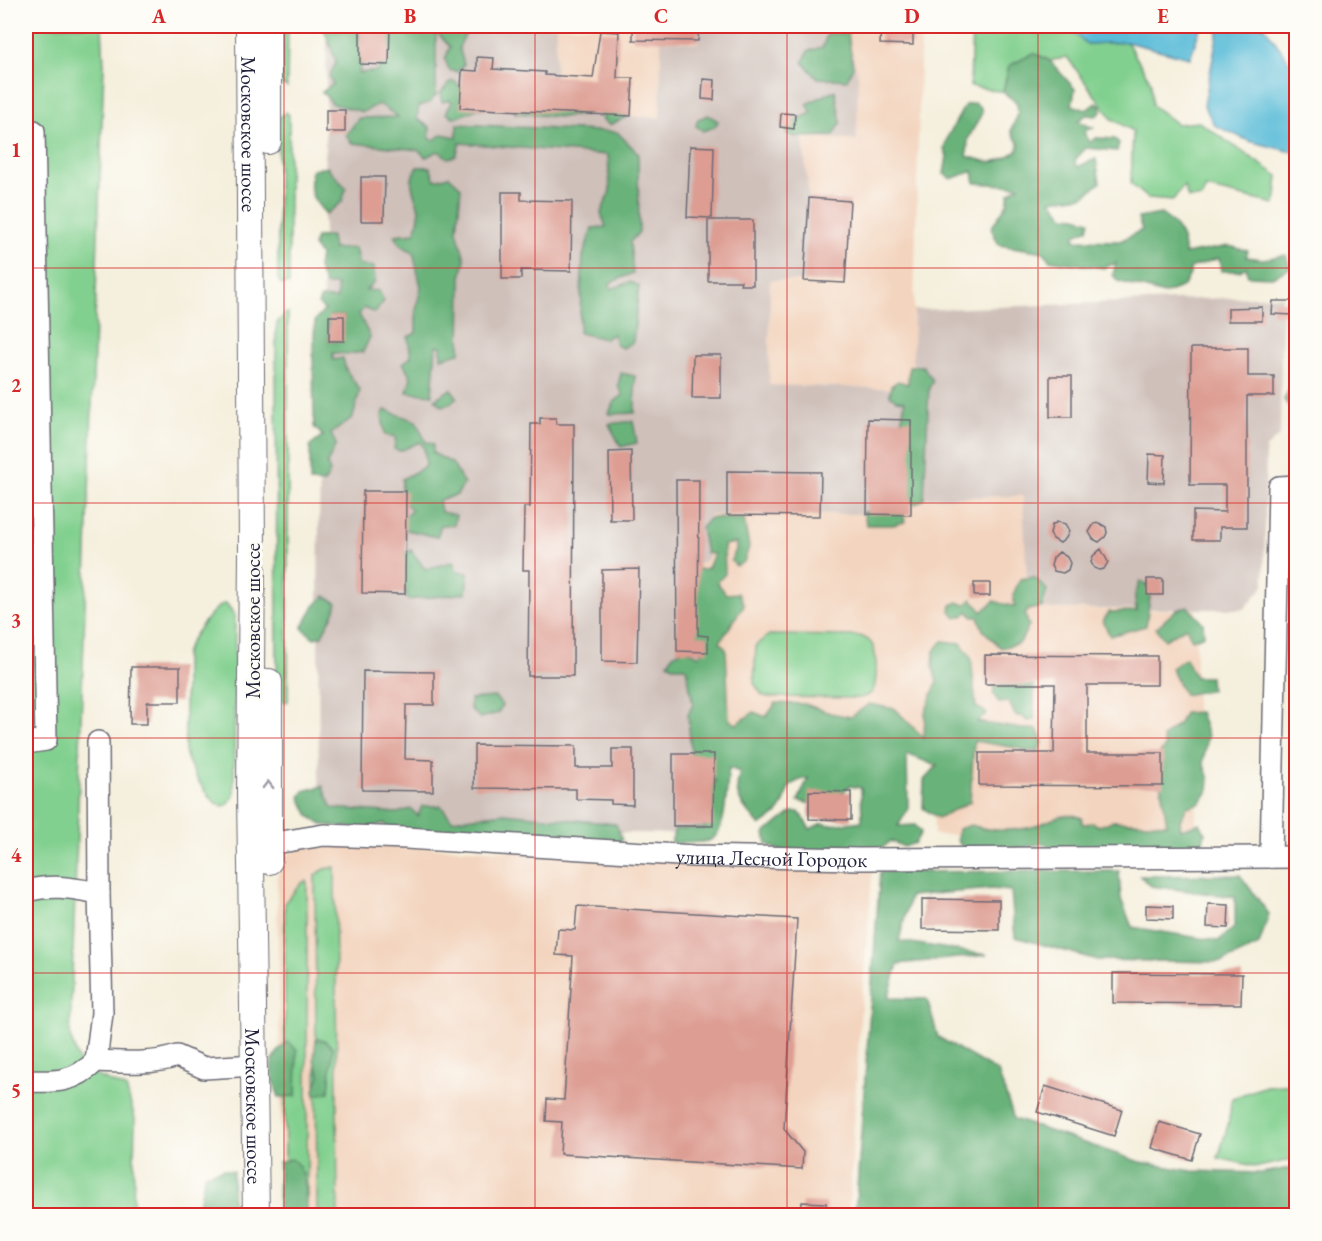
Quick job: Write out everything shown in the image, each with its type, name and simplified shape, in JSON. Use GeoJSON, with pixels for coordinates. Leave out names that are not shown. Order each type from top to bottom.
{"type":"FeatureCollection","features":[{"type":"Feature","properties":{"kind":"main road","name":"Московское шоссе"},"geometry":{"type":"LineString","coordinates":[[249,26],[252,541],[250,794],[260,849],[273,1215]]}},
{"type":"Feature","properties":{"kind":"main road","name":"Московское шоссе"},"geometry":{"type":"LineString","coordinates":[[256,1215],[255,1065],[260,849],[268,26]]}},
{"type":"Feature","properties":{"kind":"street"},"geometry":{"type":"LineString","coordinates":[[34,131],[32,269],[36,741]]}},
{"type":"Feature","properties":{"kind":"street"},"geometry":{"type":"LineString","coordinates":[[1271,857],[1288,487]]}},
{"type":"Feature","properties":{"kind":"street"},"geometry":{"type":"LineString","coordinates":[[26,1081],[55,1082],[84,1074],[96,1061],[102,1013],[98,742]]}},
{"type":"Feature","properties":{"kind":"street","name":"улица Лесной Городок"},"geometry":{"type":"LineString","coordinates":[[260,849],[324,835],[406,837],[628,853],[706,856],[859,859],[1296,857]]}},
{"type":"Feature","properties":{"kind":"street"},"geometry":{"type":"LineString","coordinates":[[26,891],[46,886],[62,886],[99,893]]}},
{"type":"Feature","properties":{"kind":"street"},"geometry":{"type":"LineString","coordinates":[[96,1061],[129,1063],[161,1061],[177,1056],[204,1068],[255,1065]]}},
{"type":"Feature","properties":{"kind":"shaded area"},"geometry":{"type":"Polygon","coordinates":[[[327,26],[556,26],[555,100],[631,116],[660,118],[661,40],[698,43],[699,26],[846,29],[858,76],[857,140],[803,137],[809,198],[850,201],[845,283],[770,280],[769,385],[912,389],[914,310],[1282,296],[1280,435],[1266,448],[1264,586],[1244,609],[1028,609],[1023,496],[911,498],[867,514],[709,515],[708,559],[698,565],[698,635],[708,636],[713,835],[327,825],[319,817],[318,591],[327,26]]]}},
{"type":"Feature","properties":{"kind":"shaded area"},"geometry":{"type":"Polygon","coordinates":[[[556,26],[699,26],[698,43],[661,40],[660,118],[631,116],[555,100],[556,26]]]}},
{"type":"Feature","properties":{"kind":"shaded area"},"geometry":{"type":"Polygon","coordinates":[[[728,26],[921,26],[912,389],[769,385],[770,280],[804,281],[849,200],[809,198],[803,137],[845,29],[728,26]]]}},
{"type":"Feature","properties":{"kind":"shaded area"},"geometry":{"type":"Polygon","coordinates":[[[1024,496],[1028,609],[1196,610],[1196,836],[934,835],[933,747],[714,754],[698,635],[698,565],[708,559],[709,515],[867,514],[911,498],[1024,496]]]}},
{"type":"Feature","properties":{"kind":"shaded area"},"geometry":{"type":"Polygon","coordinates":[[[321,843],[873,866],[860,1019],[849,1215],[610,1216],[549,1212],[544,1216],[282,1215],[277,882],[280,864],[288,854],[302,847],[321,843]]]}},
{"type":"Feature","properties":{"kind":"green space"},"geometry":{"type":"Polygon","coordinates":[[[26,26],[102,26],[104,65],[70,1036],[78,1060],[99,1077],[126,1088],[135,1118],[133,1215],[26,1215],[26,26]]]}},
{"type":"Feature","properties":{"kind":"green space"},"geometry":{"type":"Polygon","coordinates":[[[278,26],[288,26],[287,87],[281,84],[277,77],[278,26]]]}},
{"type":"Feature","properties":{"kind":"green space"},"geometry":{"type":"Polygon","coordinates":[[[323,26],[355,26],[368,55],[358,73],[378,71],[386,42],[380,33],[381,26],[436,26],[436,95],[429,103],[419,106],[417,119],[430,127],[429,138],[434,140],[442,134],[457,137],[457,124],[617,132],[638,153],[639,232],[630,242],[633,273],[610,283],[611,289],[630,282],[639,286],[633,342],[623,348],[616,345],[613,334],[605,339],[579,333],[583,256],[592,228],[606,227],[601,213],[610,191],[608,155],[460,143],[456,156],[448,158],[438,151],[426,157],[418,150],[352,143],[346,135],[359,118],[398,117],[379,104],[363,112],[333,104],[322,92],[333,84],[329,77],[336,62],[323,26]]]}},
{"type":"Feature","properties":{"kind":"green space"},"geometry":{"type":"Polygon","coordinates":[[[439,26],[466,26],[467,31],[459,47],[464,64],[458,72],[449,70],[445,59],[450,47],[439,35],[439,26]]]}},
{"type":"Feature","properties":{"kind":"green space"},"geometry":{"type":"Polygon","coordinates":[[[972,26],[1051,26],[1055,28],[1065,26],[1087,44],[1127,42],[1151,82],[1152,105],[1177,124],[1199,122],[1278,176],[1275,204],[1206,188],[1201,198],[1188,198],[1184,186],[1173,200],[1148,198],[1131,184],[1133,131],[1112,119],[1067,57],[1050,61],[1034,53],[1009,66],[1003,92],[970,86],[972,26]]]}},
{"type":"Feature","properties":{"kind":"green space"},"geometry":{"type":"Polygon","coordinates":[[[848,33],[853,67],[847,80],[817,78],[803,62],[808,51],[823,47],[827,34],[848,33]]]}},
{"type":"Feature","properties":{"kind":"green space"},"geometry":{"type":"Polygon","coordinates":[[[1034,53],[1050,61],[1075,89],[1072,105],[1086,110],[1096,103],[1101,106],[1101,112],[1096,116],[1086,115],[1078,121],[1093,128],[1086,130],[1085,134],[1090,142],[1096,138],[1115,139],[1119,143],[1117,151],[1086,148],[1075,160],[1077,167],[1096,159],[1100,183],[1084,196],[1051,200],[1064,216],[1090,221],[1088,229],[1075,235],[1074,240],[1120,241],[1142,230],[1138,218],[1161,214],[1179,231],[1185,254],[1229,246],[1248,251],[1246,257],[1263,259],[1286,255],[1290,268],[1272,277],[1248,276],[1246,267],[1240,271],[1221,271],[1219,258],[1190,268],[1190,274],[1184,286],[1164,294],[1118,281],[1113,275],[1116,263],[1104,268],[1049,260],[1044,252],[999,245],[991,228],[1007,204],[1009,193],[1019,186],[975,183],[973,171],[951,179],[944,174],[947,156],[944,149],[948,136],[965,105],[975,103],[981,108],[982,113],[968,139],[967,156],[993,162],[1017,151],[1019,144],[1011,131],[1018,114],[1017,103],[1003,92],[1009,66],[1034,53]]]}},
{"type":"Feature","properties":{"kind":"green space"},"geometry":{"type":"Polygon","coordinates":[[[454,81],[486,109],[477,109],[455,118],[446,113],[452,102],[450,100],[442,102],[440,94],[450,82],[454,81]]]}},
{"type":"Feature","properties":{"kind":"green space"},"geometry":{"type":"Polygon","coordinates":[[[835,90],[841,123],[833,136],[796,137],[787,134],[787,124],[812,113],[807,104],[835,90]]]}},
{"type":"Feature","properties":{"kind":"green space"},"geometry":{"type":"Polygon","coordinates":[[[624,106],[627,117],[609,125],[601,118],[601,108],[624,106]]]}},
{"type":"Feature","properties":{"kind":"green space"},"geometry":{"type":"Polygon","coordinates":[[[514,108],[589,108],[587,115],[561,117],[515,113],[514,108]]]}},
{"type":"Feature","properties":{"kind":"green space"},"geometry":{"type":"Polygon","coordinates":[[[286,112],[289,115],[289,284],[281,284],[278,279],[278,125],[279,117],[286,112]]]}},
{"type":"Feature","properties":{"kind":"green space"},"geometry":{"type":"Polygon","coordinates":[[[708,115],[718,121],[715,127],[703,131],[696,126],[698,119],[708,115]]]}},
{"type":"Feature","properties":{"kind":"green space"},"geometry":{"type":"Polygon","coordinates":[[[327,167],[346,188],[342,202],[326,214],[314,199],[310,184],[312,170],[327,167]]]}},
{"type":"Feature","properties":{"kind":"green space"},"geometry":{"type":"Polygon","coordinates":[[[417,167],[430,167],[435,180],[449,176],[461,187],[457,231],[465,259],[461,277],[460,353],[441,358],[441,346],[436,346],[432,395],[407,392],[411,377],[403,363],[411,357],[408,337],[416,333],[416,310],[421,287],[413,252],[400,245],[395,235],[415,233],[419,212],[412,188],[412,178],[417,167]]]}},
{"type":"Feature","properties":{"kind":"green space"},"geometry":{"type":"Polygon","coordinates":[[[331,236],[333,249],[355,248],[359,265],[374,267],[375,282],[366,290],[379,291],[384,301],[375,313],[364,308],[359,314],[370,337],[363,352],[333,353],[333,360],[343,358],[346,370],[360,390],[353,417],[331,434],[336,444],[327,464],[330,472],[324,483],[310,482],[310,446],[323,436],[314,427],[315,320],[325,310],[318,304],[321,298],[337,299],[337,285],[325,285],[318,268],[320,255],[313,246],[316,237],[331,236]],[[329,316],[329,341],[343,341],[344,316],[329,316]]]}},
{"type":"Feature","properties":{"kind":"green space"},"geometry":{"type":"Polygon","coordinates":[[[288,313],[288,701],[286,702],[281,701],[277,694],[276,331],[277,323],[288,313]]]}},
{"type":"Feature","properties":{"kind":"green space"},"geometry":{"type":"Polygon","coordinates":[[[909,366],[923,366],[933,381],[929,388],[924,499],[916,504],[902,498],[900,429],[905,401],[896,400],[890,395],[891,386],[898,381],[908,384],[909,366]]]}},
{"type":"Feature","properties":{"kind":"green space"},"geometry":{"type":"Polygon","coordinates":[[[1296,367],[1296,416],[1284,400],[1291,385],[1291,369],[1296,367]]]}},
{"type":"Feature","properties":{"kind":"green space"},"geometry":{"type":"Polygon","coordinates":[[[621,373],[635,376],[635,413],[609,414],[613,403],[623,395],[618,386],[621,373]]]}},
{"type":"Feature","properties":{"kind":"green space"},"geometry":{"type":"Polygon","coordinates":[[[451,389],[457,397],[450,404],[442,406],[435,399],[451,389]]]}},
{"type":"Feature","properties":{"kind":"green space"},"geometry":{"type":"Polygon","coordinates":[[[385,410],[416,421],[426,442],[433,444],[433,453],[452,463],[464,484],[457,495],[439,500],[441,512],[456,515],[454,525],[441,525],[437,537],[403,529],[400,521],[412,510],[401,499],[402,479],[426,466],[424,448],[420,442],[400,451],[394,449],[396,437],[385,435],[382,416],[385,410]]]}},
{"type":"Feature","properties":{"kind":"green space"},"geometry":{"type":"Polygon","coordinates":[[[633,421],[637,443],[621,447],[609,424],[633,421]]]}},
{"type":"Feature","properties":{"kind":"green space"},"geometry":{"type":"Polygon","coordinates":[[[863,512],[903,512],[905,522],[893,525],[867,525],[863,512]]]}},
{"type":"Feature","properties":{"kind":"green space"},"geometry":{"type":"Polygon","coordinates":[[[710,518],[744,519],[749,547],[744,562],[736,566],[731,560],[736,550],[736,543],[724,545],[725,574],[717,582],[726,594],[738,593],[744,605],[720,642],[726,649],[729,719],[736,724],[754,712],[766,717],[776,703],[805,704],[830,713],[851,717],[869,704],[895,709],[924,738],[925,713],[937,682],[933,668],[934,651],[943,641],[961,643],[971,657],[976,707],[987,713],[977,722],[1037,729],[1043,743],[1038,751],[1025,751],[974,741],[970,802],[938,818],[923,808],[924,780],[937,766],[907,754],[908,809],[898,826],[915,825],[921,832],[915,843],[904,847],[891,841],[882,848],[840,856],[784,853],[767,844],[765,833],[792,812],[799,812],[810,829],[822,823],[831,825],[862,821],[861,788],[850,786],[824,807],[798,801],[808,778],[799,781],[789,787],[779,811],[760,826],[744,807],[738,795],[740,772],[729,768],[723,818],[716,836],[702,842],[671,843],[675,829],[705,828],[702,797],[716,781],[692,765],[688,715],[693,704],[686,667],[675,667],[668,663],[673,655],[685,649],[700,656],[705,646],[693,642],[691,571],[708,568],[714,554],[706,553],[701,528],[710,518]]]}},
{"type":"Feature","properties":{"kind":"green space"},"geometry":{"type":"Polygon","coordinates":[[[411,550],[425,569],[453,562],[457,571],[468,573],[466,593],[408,600],[397,558],[411,550]]]}},
{"type":"Feature","properties":{"kind":"green space"},"geometry":{"type":"Polygon","coordinates":[[[1296,575],[1296,650],[1290,577],[1296,575]]]}},
{"type":"Feature","properties":{"kind":"green space"},"geometry":{"type":"Polygon","coordinates":[[[1034,577],[1047,590],[1042,607],[1028,610],[1025,615],[1029,625],[1020,643],[1001,648],[983,630],[978,617],[973,617],[968,611],[956,618],[950,611],[951,605],[958,602],[965,605],[972,599],[982,612],[994,601],[1015,607],[1013,595],[1020,579],[1034,577]]]}},
{"type":"Feature","properties":{"kind":"green space"},"geometry":{"type":"Polygon","coordinates":[[[1140,582],[1145,583],[1151,589],[1146,626],[1110,636],[1103,621],[1109,612],[1136,611],[1135,595],[1140,582]]]}},
{"type":"Feature","properties":{"kind":"green space"},"geometry":{"type":"Polygon","coordinates":[[[325,596],[337,603],[336,608],[322,636],[314,638],[302,628],[314,606],[325,596]]]}},
{"type":"Feature","properties":{"kind":"green space"},"geometry":{"type":"Polygon","coordinates":[[[226,603],[234,614],[235,622],[234,796],[227,805],[222,806],[205,791],[194,774],[185,751],[185,654],[202,625],[215,610],[226,603]]]}},
{"type":"Feature","properties":{"kind":"green space"},"geometry":{"type":"Polygon","coordinates":[[[1188,607],[1203,623],[1204,635],[1192,640],[1186,627],[1165,640],[1156,628],[1176,610],[1188,607]]]}},
{"type":"Feature","properties":{"kind":"green space"},"geometry":{"type":"Polygon","coordinates":[[[769,635],[860,636],[867,639],[874,648],[876,661],[872,692],[859,698],[768,697],[762,695],[754,683],[756,645],[769,635]]]}},
{"type":"Feature","properties":{"kind":"green space"},"geometry":{"type":"Polygon","coordinates":[[[1186,658],[1195,677],[1210,677],[1211,690],[1184,695],[1171,668],[1186,658]]]}},
{"type":"Feature","properties":{"kind":"green space"},"geometry":{"type":"Polygon","coordinates":[[[995,686],[1034,686],[1034,720],[1027,721],[1015,715],[1009,702],[999,703],[993,693],[995,686]]]}},
{"type":"Feature","properties":{"kind":"green space"},"geometry":{"type":"Polygon","coordinates":[[[495,697],[502,705],[498,713],[480,718],[470,709],[471,699],[495,697]]]}},
{"type":"Feature","properties":{"kind":"green space"},"geometry":{"type":"Polygon","coordinates":[[[1200,712],[1208,736],[1203,762],[1209,779],[1208,791],[1200,803],[1187,807],[1180,821],[1181,829],[1200,823],[1205,833],[1203,841],[1196,847],[1137,854],[1106,849],[1052,848],[1045,843],[1020,848],[963,848],[957,840],[958,829],[971,825],[992,829],[1021,829],[1068,815],[1082,818],[1082,824],[1094,823],[1098,826],[1113,821],[1167,824],[1156,758],[1165,747],[1163,737],[1179,723],[1184,713],[1200,712]]]}},
{"type":"Feature","properties":{"kind":"green space"},"geometry":{"type":"Polygon","coordinates":[[[323,786],[332,808],[397,813],[411,809],[418,816],[422,806],[441,806],[452,820],[504,813],[616,824],[622,840],[619,845],[595,853],[563,834],[530,833],[511,842],[395,839],[384,823],[365,829],[323,825],[309,816],[300,797],[304,791],[323,786]]]}},
{"type":"Feature","properties":{"kind":"green space"},"geometry":{"type":"Polygon","coordinates":[[[335,867],[338,1215],[317,1215],[315,875],[325,869],[335,867]]]}},
{"type":"Feature","properties":{"kind":"green space"},"geometry":{"type":"Polygon","coordinates":[[[1119,871],[1121,899],[1132,927],[1218,941],[1235,927],[1235,897],[1151,886],[1140,876],[1240,875],[1269,914],[1259,945],[1222,962],[1097,960],[1015,937],[1011,891],[992,889],[910,896],[899,941],[987,955],[898,964],[888,998],[927,999],[938,1037],[998,1072],[1014,1119],[1140,1162],[1192,1171],[1261,1173],[1296,1167],[1296,1215],[855,1215],[880,872],[1119,871]]]}},
{"type":"Feature","properties":{"kind":"green space"},"geometry":{"type":"Polygon","coordinates":[[[307,881],[307,1215],[285,1216],[285,902],[303,882],[307,881]]]}},
{"type":"Feature","properties":{"kind":"green space"},"geometry":{"type":"Polygon","coordinates":[[[316,1039],[324,1040],[333,1047],[329,1092],[315,1095],[314,1090],[320,1076],[314,1059],[316,1039]]]}},
{"type":"Feature","properties":{"kind":"green space"},"geometry":{"type":"Polygon","coordinates":[[[288,1042],[297,1050],[296,1096],[279,1097],[273,1080],[272,1067],[276,1055],[288,1042]]]}},
{"type":"Feature","properties":{"kind":"green space"},"geometry":{"type":"Polygon","coordinates":[[[1296,1084],[1296,1159],[1258,1167],[1218,1158],[1228,1125],[1232,1098],[1266,1086],[1296,1084]]]}},
{"type":"Feature","properties":{"kind":"green space"},"geometry":{"type":"Polygon","coordinates":[[[292,1159],[304,1178],[306,1215],[278,1215],[279,1162],[292,1159]]]}},
{"type":"Feature","properties":{"kind":"green space"},"geometry":{"type":"Polygon","coordinates":[[[223,1169],[233,1171],[232,1215],[197,1215],[205,1174],[223,1169]]]}},
{"type":"Feature","properties":{"kind":"water"},"geometry":{"type":"Polygon","coordinates":[[[1065,26],[1201,26],[1190,58],[1127,42],[1087,44],[1065,26]]]}},
{"type":"Feature","properties":{"kind":"water"},"geometry":{"type":"Polygon","coordinates":[[[1219,26],[1264,26],[1292,65],[1296,65],[1296,153],[1249,141],[1214,125],[1204,105],[1219,26]]]}},
{"type":"Feature","properties":{"kind":"building"},"geometry":{"type":"Polygon","coordinates":[[[360,26],[390,26],[389,65],[360,64],[360,26]]]}},
{"type":"Feature","properties":{"kind":"building"},"geometry":{"type":"Polygon","coordinates":[[[633,26],[699,26],[698,41],[633,40],[633,26]]]}},
{"type":"Feature","properties":{"kind":"building"},"geometry":{"type":"Polygon","coordinates":[[[881,26],[913,26],[913,45],[880,44],[881,26]]]}},
{"type":"Feature","properties":{"kind":"building"},"geometry":{"type":"Polygon","coordinates":[[[600,31],[619,32],[617,78],[633,78],[631,116],[460,108],[462,70],[477,71],[477,57],[494,58],[493,69],[593,78],[600,31]]]}},
{"type":"Feature","properties":{"kind":"building"},"geometry":{"type":"Polygon","coordinates":[[[703,79],[715,80],[714,100],[702,99],[703,79]]]}},
{"type":"Feature","properties":{"kind":"building"},"geometry":{"type":"Polygon","coordinates":[[[326,110],[345,110],[345,132],[326,132],[326,110]]]}},
{"type":"Feature","properties":{"kind":"building"},"geometry":{"type":"Polygon","coordinates":[[[781,113],[795,114],[794,129],[780,127],[781,113]]]}},
{"type":"Feature","properties":{"kind":"building"},"geometry":{"type":"Polygon","coordinates":[[[690,146],[714,147],[712,218],[687,217],[690,146]]]}},
{"type":"Feature","properties":{"kind":"building"},"geometry":{"type":"Polygon","coordinates":[[[361,177],[385,177],[384,221],[361,221],[361,177]]]}},
{"type":"Feature","properties":{"kind":"building"},"geometry":{"type":"Polygon","coordinates":[[[502,192],[521,192],[521,200],[572,201],[571,271],[521,270],[521,279],[502,279],[502,192]]]}},
{"type":"Feature","properties":{"kind":"building"},"geometry":{"type":"Polygon","coordinates":[[[809,198],[850,201],[845,283],[804,281],[809,198]]]}},
{"type":"Feature","properties":{"kind":"building"},"geometry":{"type":"Polygon","coordinates":[[[708,220],[753,220],[753,285],[740,285],[741,281],[708,281],[708,220]]]}},
{"type":"Feature","properties":{"kind":"building"},"geometry":{"type":"Polygon","coordinates":[[[1273,301],[1294,301],[1294,315],[1272,314],[1273,301]]]}},
{"type":"Feature","properties":{"kind":"building"},"geometry":{"type":"Polygon","coordinates":[[[1262,307],[1262,321],[1228,321],[1228,308],[1262,307]]]}},
{"type":"Feature","properties":{"kind":"building"},"geometry":{"type":"Polygon","coordinates":[[[329,316],[344,316],[344,341],[329,341],[329,316]]]}},
{"type":"Feature","properties":{"kind":"building"},"geometry":{"type":"Polygon","coordinates":[[[1191,348],[1248,348],[1248,376],[1274,376],[1274,396],[1247,396],[1247,527],[1220,527],[1220,540],[1193,540],[1193,511],[1225,512],[1225,485],[1190,485],[1191,348]]]}},
{"type":"Feature","properties":{"kind":"building"},"geometry":{"type":"Polygon","coordinates":[[[693,355],[721,355],[721,398],[692,398],[693,355]]]}},
{"type":"Feature","properties":{"kind":"building"},"geometry":{"type":"Polygon","coordinates":[[[1050,376],[1072,376],[1072,417],[1050,417],[1050,376]]]}},
{"type":"Feature","properties":{"kind":"building"},"geometry":{"type":"Polygon","coordinates":[[[540,418],[556,418],[556,424],[574,424],[573,676],[528,676],[529,570],[523,570],[524,507],[530,507],[531,424],[540,424],[540,418]]]}},
{"type":"Feature","properties":{"kind":"building"},"geometry":{"type":"Polygon","coordinates":[[[868,419],[911,420],[911,515],[867,514],[868,419]]]}},
{"type":"Feature","properties":{"kind":"building"},"geometry":{"type":"Polygon","coordinates":[[[631,451],[632,520],[610,520],[609,452],[631,451]]]}},
{"type":"Feature","properties":{"kind":"building"},"geometry":{"type":"Polygon","coordinates":[[[1149,454],[1165,455],[1164,483],[1148,482],[1149,454]]]}},
{"type":"Feature","properties":{"kind":"building"},"geometry":{"type":"Polygon","coordinates":[[[727,471],[821,472],[820,516],[727,515],[727,471]]]}},
{"type":"Feature","properties":{"kind":"building"},"geometry":{"type":"Polygon","coordinates":[[[676,480],[699,480],[698,635],[708,636],[708,652],[677,651],[676,480]]]}},
{"type":"Feature","properties":{"kind":"building"},"geometry":{"type":"Polygon","coordinates":[[[363,491],[406,491],[405,594],[362,593],[363,491]]]}},
{"type":"Feature","properties":{"kind":"building"},"geometry":{"type":"Polygon","coordinates":[[[1057,522],[1065,524],[1069,531],[1060,543],[1050,534],[1052,525],[1057,522]]]}},
{"type":"Feature","properties":{"kind":"building"},"geometry":{"type":"Polygon","coordinates":[[[1099,523],[1106,527],[1107,533],[1099,542],[1093,539],[1089,532],[1094,524],[1099,523]]]}},
{"type":"Feature","properties":{"kind":"building"},"geometry":{"type":"Polygon","coordinates":[[[1101,549],[1108,562],[1104,569],[1099,570],[1094,568],[1091,562],[1093,556],[1101,549]]]}},
{"type":"Feature","properties":{"kind":"building"},"geometry":{"type":"Polygon","coordinates":[[[1059,552],[1067,557],[1070,563],[1068,570],[1063,573],[1054,571],[1051,566],[1053,558],[1059,552]]]}},
{"type":"Feature","properties":{"kind":"building"},"geometry":{"type":"Polygon","coordinates":[[[639,569],[637,662],[602,661],[602,570],[639,569]]]}},
{"type":"Feature","properties":{"kind":"building"},"geometry":{"type":"Polygon","coordinates":[[[1147,579],[1163,579],[1163,595],[1147,595],[1147,579]]]}},
{"type":"Feature","properties":{"kind":"building"},"geometry":{"type":"Polygon","coordinates":[[[974,583],[990,583],[990,596],[974,596],[974,583]]]}},
{"type":"Feature","properties":{"kind":"building"},"geometry":{"type":"Polygon","coordinates":[[[985,655],[1157,656],[1157,685],[1087,685],[1087,753],[1163,753],[1163,786],[979,785],[979,753],[1054,753],[1055,684],[985,684],[985,655]]]}},
{"type":"Feature","properties":{"kind":"building"},"geometry":{"type":"Polygon","coordinates":[[[131,667],[180,667],[180,702],[147,702],[147,724],[130,724],[131,667]]]}},
{"type":"Feature","properties":{"kind":"building"},"geometry":{"type":"Polygon","coordinates":[[[363,671],[434,672],[434,705],[406,705],[405,759],[433,760],[433,791],[362,790],[363,671]]]}},
{"type":"Feature","properties":{"kind":"building"},"geometry":{"type":"Polygon","coordinates":[[[474,745],[576,746],[576,768],[612,768],[612,749],[633,749],[633,805],[611,804],[611,800],[576,799],[576,789],[474,788],[474,745]]]}},
{"type":"Feature","properties":{"kind":"building"},"geometry":{"type":"Polygon","coordinates":[[[673,754],[714,754],[713,826],[673,826],[673,754]]]}},
{"type":"Feature","properties":{"kind":"building"},"geometry":{"type":"Polygon","coordinates":[[[809,791],[851,792],[851,820],[809,819],[809,791]]]}},
{"type":"Feature","properties":{"kind":"building"},"geometry":{"type":"Polygon","coordinates":[[[922,899],[999,900],[999,930],[922,929],[922,899]]]}},
{"type":"Feature","properties":{"kind":"building"},"geometry":{"type":"Polygon","coordinates":[[[1208,904],[1229,905],[1228,928],[1207,927],[1208,904]]]}},
{"type":"Feature","properties":{"kind":"building"},"geometry":{"type":"Polygon","coordinates":[[[1146,905],[1173,906],[1173,919],[1146,918],[1146,905]]]}},
{"type":"Feature","properties":{"kind":"building"},"geometry":{"type":"Polygon","coordinates":[[[577,906],[797,919],[784,1129],[803,1152],[802,1169],[560,1154],[562,1122],[546,1121],[547,1099],[564,1100],[573,956],[556,955],[558,929],[575,930],[577,906]]]}},
{"type":"Feature","properties":{"kind":"building"},"geometry":{"type":"Polygon","coordinates":[[[1113,973],[1242,974],[1241,1004],[1113,1003],[1113,973]]]}},
{"type":"Feature","properties":{"kind":"building"},"geometry":{"type":"Polygon","coordinates":[[[1045,1086],[1122,1110],[1114,1136],[1037,1112],[1045,1086]]]}},
{"type":"Feature","properties":{"kind":"building"},"geometry":{"type":"Polygon","coordinates":[[[1159,1122],[1200,1134],[1192,1160],[1152,1148],[1159,1122]]]}},
{"type":"Feature","properties":{"kind":"building"},"geometry":{"type":"Polygon","coordinates":[[[802,1202],[826,1203],[826,1215],[801,1215],[802,1202]]]}}]}
